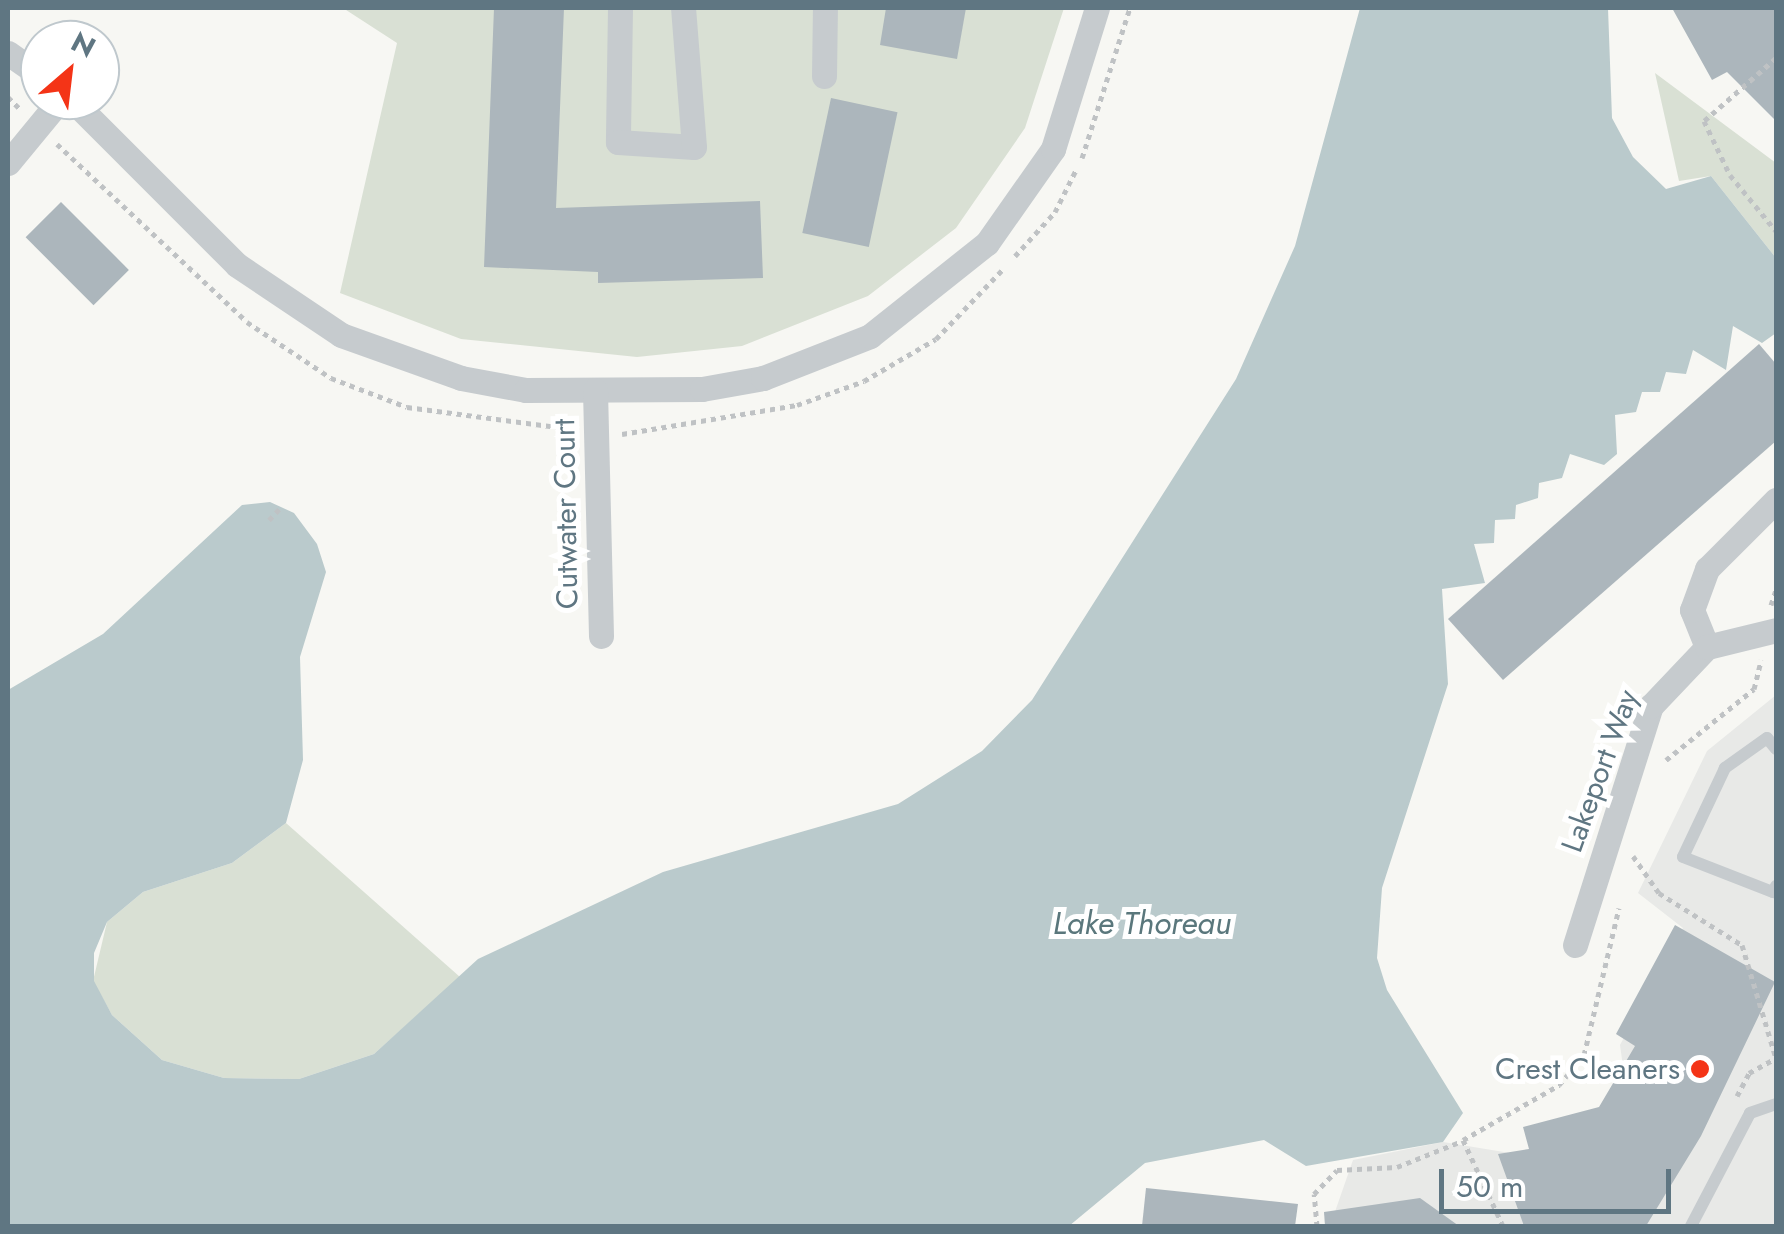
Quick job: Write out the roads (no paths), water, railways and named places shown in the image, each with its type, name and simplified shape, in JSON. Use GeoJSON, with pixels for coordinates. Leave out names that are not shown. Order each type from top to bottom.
{"type":"FeatureCollection","features":[{"type":"Feature","properties":{"kind":"street"},"geometry":{"type":"LineString","coordinates":[[620,8],[618,142],[694,148],[683,8]]}},
{"type":"Feature","properties":{"kind":"street"},"geometry":{"type":"LineString","coordinates":[[824,76],[826,8]]}},
{"type":"Feature","properties":{"kind":"street"},"geometry":{"type":"LineString","coordinates":[[92,120],[237,265],[341,335],[461,378],[595,390],[763,378],[870,336],[920,304],[987,243],[1034,182],[1078,92],[1097,8]]}},
{"type":"Feature","properties":{"kind":"street"},"geometry":{"type":"LineString","coordinates":[[8,163],[43,120]]}},
{"type":"Feature","properties":{"kind":"street","name":"Cutwater Court"},"geometry":{"type":"LineString","coordinates":[[595,390],[601,636]]}},
{"type":"Feature","properties":{"kind":"street"},"geometry":{"type":"LineString","coordinates":[[1772,632],[1707,648],[1692,610],[1707,569],[1776,500]]}},
{"type":"Feature","properties":{"kind":"street","name":"Lakeport Way"},"geometry":{"type":"LineString","coordinates":[[1576,944],[1652,706],[1707,648]]}},
{"type":"Feature","properties":{"kind":"lane"},"geometry":{"type":"LineString","coordinates":[[1776,749],[1768,738],[1725,768],[1683,857],[1773,892],[1776,886]]}},
{"type":"Feature","properties":{"kind":"lane"},"geometry":{"type":"LineString","coordinates":[[1691,1226],[1750,1113],[1776,1104]]}},
{"type":"Feature","properties":{"kind":"water","name":"Lake Thoreau"},"geometry":{"type":"Polygon","coordinates":[[[1360,8],[1608,8],[1612,118],[1633,157],[1666,189],[1711,176],[1776,258],[1776,333],[1762,343],[1733,326],[1726,370],[1693,350],[1686,374],[1666,372],[1660,392],[1642,392],[1636,412],[1615,415],[1617,454],[1604,465],[1570,454],[1562,478],[1539,483],[1538,498],[1516,505],[1515,519],[1495,520],[1494,543],[1474,544],[1485,583],[1442,589],[1448,684],[1382,888],[1377,958],[1387,990],[1463,1113],[1443,1142],[1306,1166],[1264,1140],[1145,1163],[1069,1226],[8,1226],[8,690],[103,634],[242,505],[270,502],[294,513],[317,544],[326,572],[300,657],[303,760],[286,823],[232,863],[143,892],[107,922],[94,953],[94,981],[112,1015],[162,1060],[224,1078],[299,1079],[374,1054],[478,959],[663,872],[898,804],[982,751],[1032,700],[1236,379],[1295,246],[1360,8]]]}},
{"type":"Feature","properties":{"kind":"place","name":"Crest Cleaners"},"geometry":{"type":"Point","coordinates":[1700,1069]}}]}
